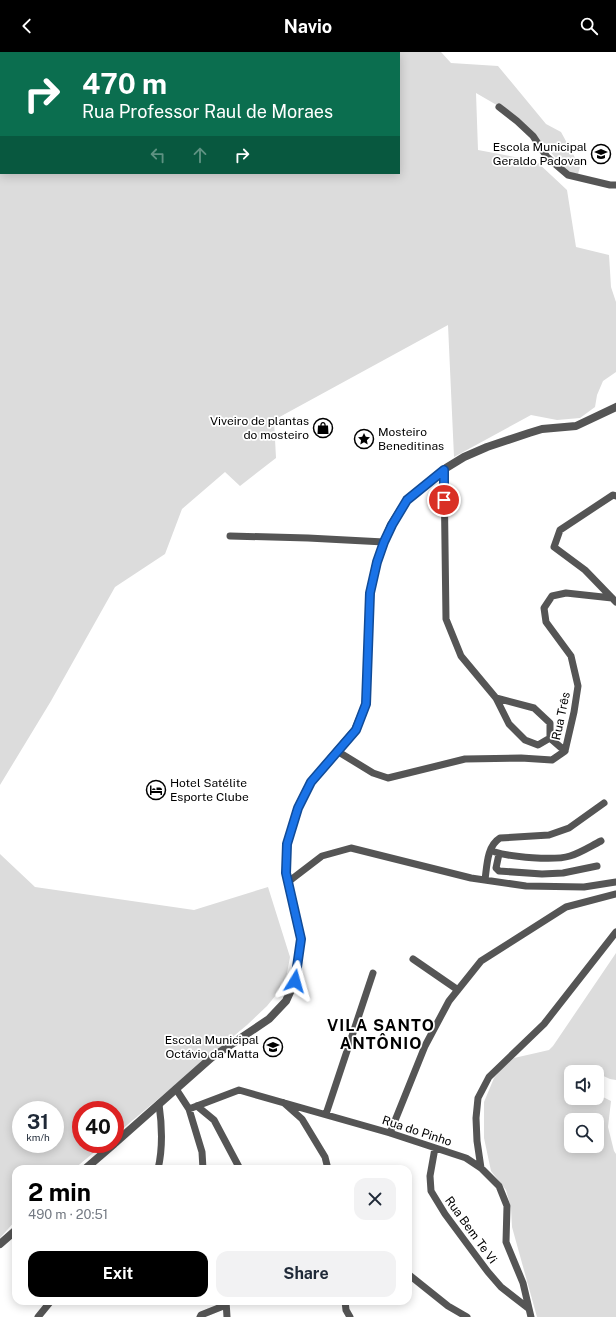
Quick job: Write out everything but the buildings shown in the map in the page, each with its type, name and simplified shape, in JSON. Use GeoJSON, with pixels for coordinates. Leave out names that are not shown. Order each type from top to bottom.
{"type":"FeatureCollection","features":[{"type":"Feature","properties":{"kind":"street"},"geometry":{"type":"LineString","coordinates":[[499,107],[533,136],[547,157],[568,175],[616,186]]}},
{"type":"Feature","properties":{"kind":"street"},"geometry":{"type":"LineString","coordinates":[[124,1134],[211,1058],[269,1019],[286,1001],[295,981],[301,939],[286,873],[287,844],[298,808],[311,782],[356,730],[366,704],[370,593],[377,562],[384,542],[407,500],[444,470],[464,457],[487,447],[542,429],[576,426],[616,407]]}},
{"type":"Feature","properties":{"kind":"street"},"geometry":{"type":"LineString","coordinates":[[444,470],[446,619],[460,656],[496,698],[509,724],[525,740],[538,745],[550,738]]}},
{"type":"Feature","properties":{"kind":"street"},"geometry":{"type":"LineString","coordinates":[[614,600],[585,570],[554,546],[560,530],[613,495],[616,496]]}},
{"type":"Feature","properties":{"kind":"street"},"geometry":{"type":"LineString","coordinates":[[230,536],[384,542]]}},
{"type":"Feature","properties":{"kind":"street","name":"Rua Três"},"geometry":{"type":"LineString","coordinates":[[337,751],[373,773],[388,778],[465,758],[520,758],[552,760],[565,750],[574,712],[578,686],[571,656],[546,622],[544,608],[552,596],[566,593],[614,600]]}},
{"type":"Feature","properties":{"kind":"street"},"geometry":{"type":"LineString","coordinates":[[496,698],[534,708],[550,723],[550,738]]}},
{"type":"Feature","properties":{"kind":"street"},"geometry":{"type":"LineString","coordinates":[[550,738],[565,750]]}},
{"type":"Feature","properties":{"kind":"street"},"geometry":{"type":"LineString","coordinates":[[485,880],[490,851],[494,841],[500,838],[549,835],[569,828],[604,803]]}},
{"type":"Feature","properties":{"kind":"street"},"geometry":{"type":"LineString","coordinates":[[490,851],[499,854],[561,858],[571,856],[601,841]]}},
{"type":"Feature","properties":{"kind":"street"},"geometry":{"type":"LineString","coordinates":[[288,882],[322,856],[351,848],[464,876],[526,886],[584,887],[616,882]]}},
{"type":"Feature","properties":{"kind":"street"},"geometry":{"type":"LineString","coordinates":[[499,854],[496,868],[499,871],[542,874],[563,873],[597,866]]}},
{"type":"Feature","properties":{"kind":"street"},"geometry":{"type":"LineString","coordinates":[[390,1133],[425,1046],[449,1001],[481,961],[566,907],[616,894]]}},
{"type":"Feature","properties":{"kind":"street"},"geometry":{"type":"LineString","coordinates":[[481,1168],[477,1141],[476,1118],[478,1098],[489,1077],[544,1024],[616,932]]}},
{"type":"Feature","properties":{"kind":"street"},"geometry":{"type":"LineString","coordinates":[[413,960],[458,990]]}},
{"type":"Feature","properties":{"kind":"street"},"geometry":{"type":"LineString","coordinates":[[326,1114],[372,973]]}},
{"type":"Feature","properties":{"kind":"street"},"geometry":{"type":"LineString","coordinates":[[176,1089],[189,1109],[202,1152],[202,1165]]}},
{"type":"Feature","properties":{"kind":"street","name":"Rua do Pinho"},"geometry":{"type":"LineString","coordinates":[[189,1109],[240,1090],[390,1133],[466,1158],[481,1168],[498,1186],[507,1206],[506,1242],[524,1283],[528,1308],[532,1317]]}},
{"type":"Feature","properties":{"kind":"street"},"geometry":{"type":"LineString","coordinates":[[282,1102],[302,1119],[325,1157],[327,1165]]}},
{"type":"Feature","properties":{"kind":"street"},"geometry":{"type":"LineString","coordinates":[[159,1104],[162,1121],[161,1157],[159,1165]]}},
{"type":"Feature","properties":{"kind":"street"},"geometry":{"type":"LineString","coordinates":[[197,1106],[214,1120],[238,1165]]}},
{"type":"Feature","properties":{"kind":"street","name":"Rua Bem Te Vi"},"geometry":{"type":"LineString","coordinates":[[435,1148],[430,1176],[431,1191],[445,1214],[488,1272],[501,1287],[528,1308]]}},
{"type":"Feature","properties":{"kind":"street"},"geometry":{"type":"LineString","coordinates":[[89,1165],[103,1153]]}},
{"type":"Feature","properties":{"kind":"street"},"geometry":{"type":"LineString","coordinates":[[0,1244],[12,1234]]}},
{"type":"Feature","properties":{"kind":"street"},"geometry":{"type":"LineString","coordinates":[[412,1277],[448,1306],[467,1317]]}},
{"type":"Feature","properties":{"kind":"street"},"geometry":{"type":"LineString","coordinates":[[38,1317],[48,1305]]}},
{"type":"Feature","properties":{"kind":"street"},"geometry":{"type":"LineString","coordinates":[[200,1317],[201,1315],[222,1305]]}},
{"type":"Feature","properties":{"kind":"street"},"geometry":{"type":"LineString","coordinates":[[226,1305],[227,1317]]}},
{"type":"Feature","properties":{"kind":"street"},"geometry":{"type":"LineString","coordinates":[[345,1305],[350,1317]]}},
{"type":"Feature","properties":{"kind":"shaded area"},"geometry":{"type":"Polygon","coordinates":[[[400,52],[441,52],[451,63],[498,66],[546,124],[561,132],[580,167],[578,174],[568,172],[546,147],[514,115],[476,93],[478,150],[536,161],[567,190],[576,247],[609,255],[611,287],[616,302],[616,372],[603,381],[597,395],[595,407],[580,418],[557,420],[531,415],[454,457],[448,325],[274,420],[276,458],[240,486],[225,472],[182,509],[165,554],[115,587],[51,701],[0,785],[0,174],[400,174],[400,52]]]}},
{"type":"Feature","properties":{"kind":"shaded area"},"geometry":{"type":"Polygon","coordinates":[[[0,854],[35,887],[194,910],[268,887],[290,957],[285,984],[267,1006],[247,1025],[124,1128],[124,1101],[72,1101],[72,1153],[93,1153],[79,1165],[12,1165],[12,1224],[0,1238],[0,854]]]}},
{"type":"Feature","properties":{"kind":"shaded area"},"geometry":{"type":"Polygon","coordinates":[[[616,953],[616,1080],[604,1076],[604,1065],[564,1065],[564,1105],[604,1105],[604,1098],[611,1101],[608,1127],[616,1154],[616,1317],[537,1317],[512,1227],[511,1208],[506,1190],[491,1171],[484,1138],[484,1102],[494,1078],[503,1067],[514,1058],[549,1050],[616,953]]]}},
{"type":"Feature","properties":{"kind":"place","name":"Escola Municipal Geraldo Padovan"},"geometry":{"type":"Point","coordinates":[601,154]}},
{"type":"Feature","properties":{"kind":"place","name":"Viveiro de plantas do mosteiro"},"geometry":{"type":"Point","coordinates":[323,428]}},
{"type":"Feature","properties":{"kind":"place","name":"Mosteiro Beneditinas"},"geometry":{"type":"Point","coordinates":[364,439]}},
{"type":"Feature","properties":{"kind":"place","name":"Hotel Satélite Esporte Clube"},"geometry":{"type":"Point","coordinates":[156,790]}},
{"type":"Feature","properties":{"kind":"place","name":"Escola Municipal Octávio da Matta"},"geometry":{"type":"Point","coordinates":[273,1047]}},
{"type":"Feature","properties":{"kind":"district","name":"VILA SANTO ANTÔNIO"},"geometry":{"type":"Point","coordinates":[381,1034]}},
{"type":"Feature","properties":{"kind":"route"},"geometry":{"type":"LineString","coordinates":[[295,981],[301,939],[286,873],[287,844],[298,808],[311,782],[356,730],[366,704],[370,593],[377,562],[392,525],[407,500],[444,470],[444,500]]}}]}
